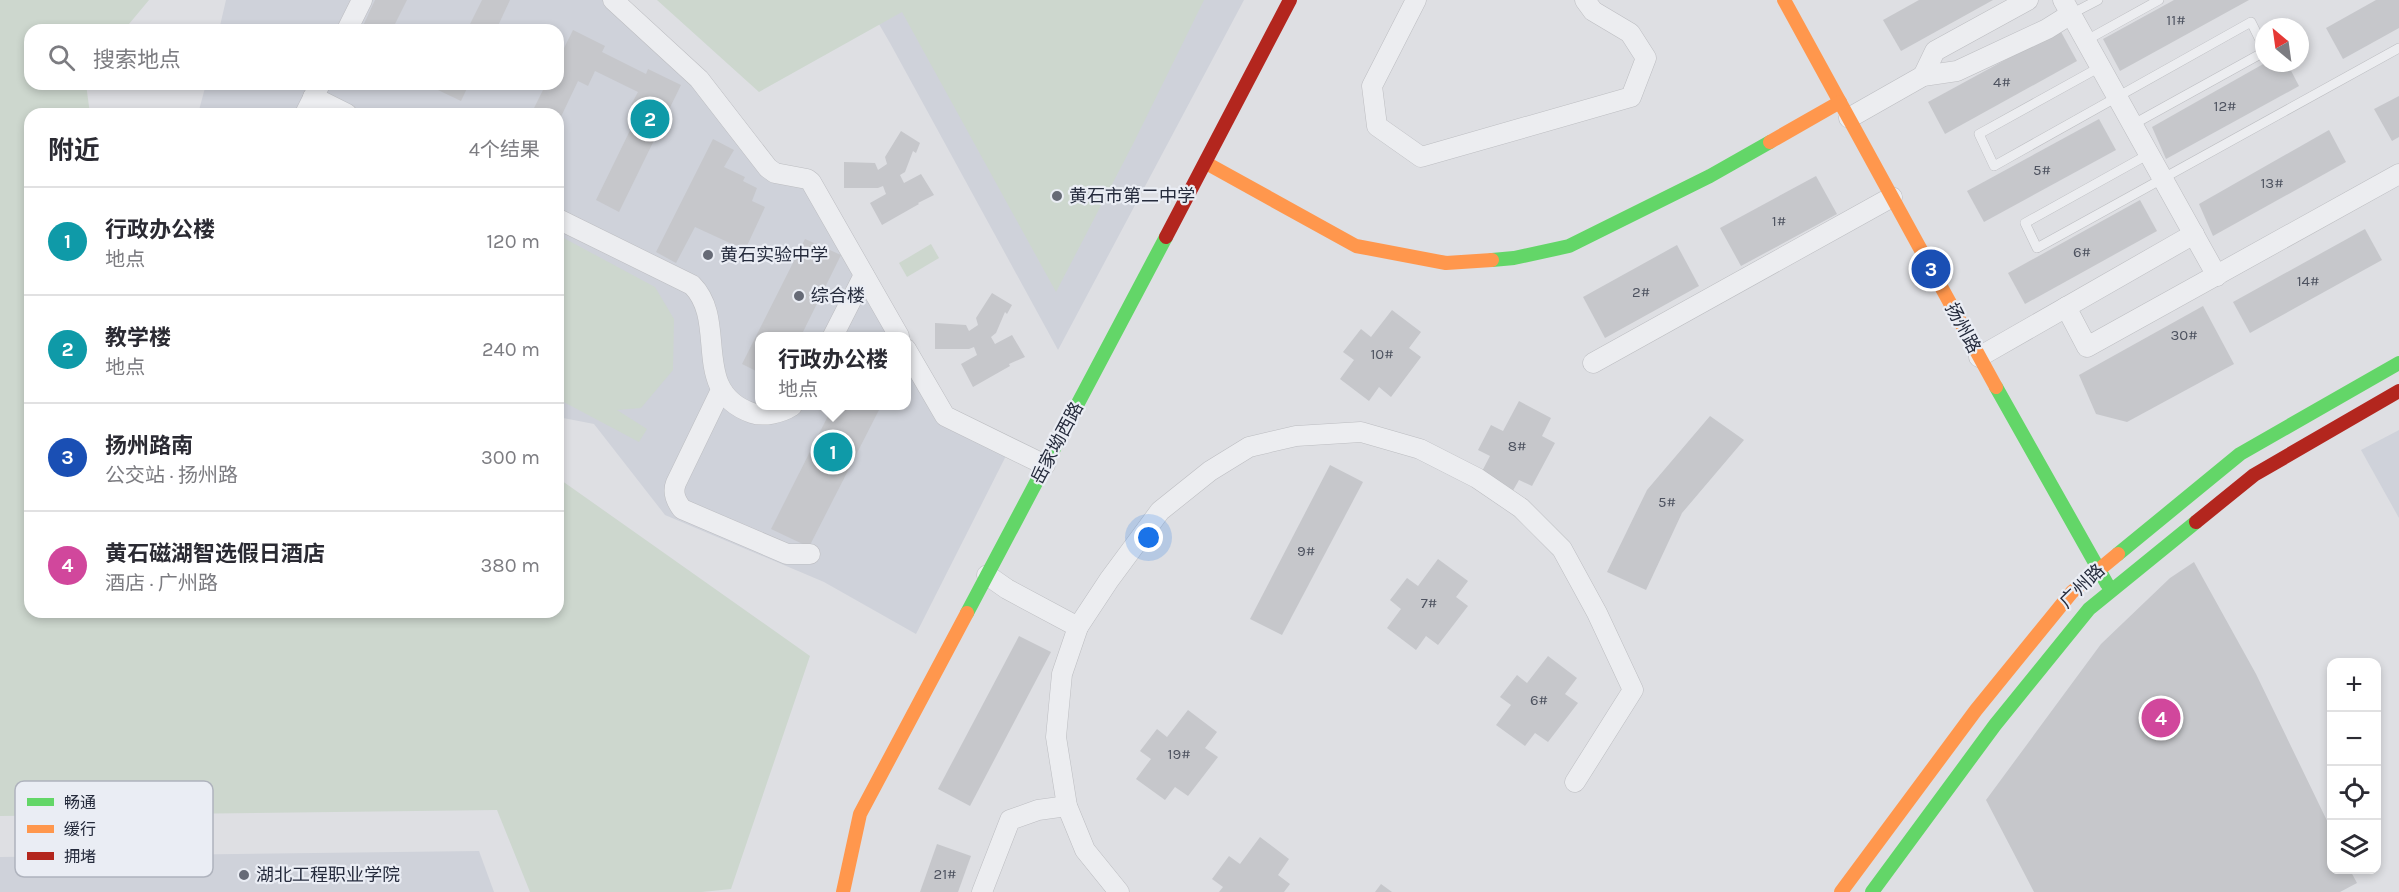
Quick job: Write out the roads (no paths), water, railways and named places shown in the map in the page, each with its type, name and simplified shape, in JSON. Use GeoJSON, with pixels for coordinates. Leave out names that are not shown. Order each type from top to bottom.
{"type":"FeatureCollection","features":[{"type":"Feature","properties":{"kind":"main road","name":"岳家坳西路"},"geometry":{"type":"LineString","coordinates":[[843,892],[860,814],[1206,163],[1290,0]]}},
{"type":"Feature","properties":{"kind":"main road","name":"扬州路"},"geometry":{"type":"LineString","coordinates":[[1784,0],[1979,357],[2111,591]]}},
{"type":"Feature","properties":{"kind":"main road"},"geometry":{"type":"LineString","coordinates":[[1206,163],[1356,246],[1446,263],[1514,258],[1569,246],[1844,110]]}},
{"type":"Feature","properties":{"kind":"main road","name":"广州路"},"geometry":{"type":"LineString","coordinates":[[1841,892],[1976,710],[2072,592],[2240,454],[2399,363]]}},
{"type":"Feature","properties":{"kind":"main road","name":"广州路"},"geometry":{"type":"LineString","coordinates":[[1872,892],[1995,725],[2090,609],[2254,475],[2399,391]]}},
{"type":"Feature","properties":{"kind":"street"},"geometry":{"type":"LineString","coordinates":[[350,24],[362,0]]}},
{"type":"Feature","properties":{"kind":"street"},"geometry":{"type":"LineString","coordinates":[[613,0],[699,79],[768,168],[775,173],[807,179],[811,182],[897,332]]}},
{"type":"Feature","properties":{"kind":"street"},"geometry":{"type":"LineString","coordinates":[[1416,0],[1372,86],[1377,126],[1421,157],[1631,97],[1646,58],[1630,33],[1593,11],[1585,0]]}},
{"type":"Feature","properties":{"kind":"street"},"geometry":{"type":"LineString","coordinates":[[1923,76],[1935,51],[2028,0]]}},
{"type":"Feature","properties":{"kind":"street"},"geometry":{"type":"LineString","coordinates":[[1844,110],[1923,76],[1957,71],[2047,29],[2067,7],[2217,276]]}},
{"type":"Feature","properties":{"kind":"street"},"geometry":{"type":"LineString","coordinates":[[312,98],[334,108]]}},
{"type":"Feature","properties":{"kind":"street"},"geometry":{"type":"LineString","coordinates":[[2066,307],[2087,347],[2399,174]]}},
{"type":"Feature","properties":{"kind":"street"},"geometry":{"type":"LineString","coordinates":[[1593,363],[1892,197]]}},
{"type":"Feature","properties":{"kind":"street"},"geometry":{"type":"LineString","coordinates":[[564,222],[692,285],[708,314],[712,356],[717,384],[721,390],[730,401],[755,415],[772,414],[781,410]]}},
{"type":"Feature","properties":{"kind":"street"},"geometry":{"type":"LineString","coordinates":[[1979,357],[2194,234]]}},
{"type":"Feature","properties":{"kind":"street"},"geometry":{"type":"LineString","coordinates":[[835,332],[864,275]]}},
{"type":"Feature","properties":{"kind":"street"},"geometry":{"type":"LineString","coordinates":[[911,358],[945,416],[1045,465]]}},
{"type":"Feature","properties":{"kind":"street"},"geometry":{"type":"LineString","coordinates":[[721,390],[676,483],[674,495],[677,502],[682,509],[787,554],[810,554]]}},
{"type":"Feature","properties":{"kind":"street"},"geometry":{"type":"LineString","coordinates":[[1119,892],[1085,850],[1067,806],[1056,737],[1062,674],[1078,627],[1109,580],[1160,511],[1210,471],[1249,447],[1296,436],[1361,432],[1420,449],[1477,478],[1521,508],[1562,549],[1597,613],[1633,690],[1575,782]]}},
{"type":"Feature","properties":{"kind":"street"},"geometry":{"type":"LineString","coordinates":[[987,575],[1007,589],[1078,627]]}},
{"type":"Feature","properties":{"kind":"street"},"geometry":{"type":"LineString","coordinates":[[982,892],[1010,820],[1038,810],[1067,806]]}},
{"type":"Feature","properties":{"kind":"lane"},"geometry":{"type":"LineString","coordinates":[[2067,7],[2098,0]]}},
{"type":"Feature","properties":{"kind":"lane"},"geometry":{"type":"LineString","coordinates":[[2085,41],[2159,0]]}},
{"type":"Feature","properties":{"kind":"lane"},"geometry":{"type":"LineString","coordinates":[[2100,67],[1979,134],[1994,166],[2251,22],[2255,31]]}},
{"type":"Feature","properties":{"kind":"lane"},"geometry":{"type":"LineString","coordinates":[[2148,153],[2025,223],[2037,248],[2399,48]]}},
{"type":"Feature","properties":{"kind":"lane"},"geometry":{"type":"LineString","coordinates":[[2132,125],[2255,55]]}},
{"type":"Feature","properties":{"kind":"place","name":"教学楼"},"geometry":{"type":"Point","coordinates":[650,119]}},
{"type":"Feature","properties":{"kind":"place","name":"黄石市第二中学"},"geometry":{"type":"Point","coordinates":[1057,196]}},
{"type":"Feature","properties":{"kind":"place","name":"黄石实验中学"},"geometry":{"type":"Point","coordinates":[708,255]}},
{"type":"Feature","properties":{"kind":"place","name":"扬州路南"},"geometry":{"type":"Point","coordinates":[1931,269]}},
{"type":"Feature","properties":{"kind":"place","name":"综合楼"},"geometry":{"type":"Point","coordinates":[799,296]}},
{"type":"Feature","properties":{"kind":"place","name":"行政办公楼"},"geometry":{"type":"Point","coordinates":[833,452]}},
{"type":"Feature","properties":{"kind":"place","name":"黄石磁湖智选假日酒店"},"geometry":{"type":"Point","coordinates":[2161,718]}},
{"type":"Feature","properties":{"kind":"place","name":"湖北工程职业学院"},"geometry":{"type":"Point","coordinates":[244,875]}}]}
